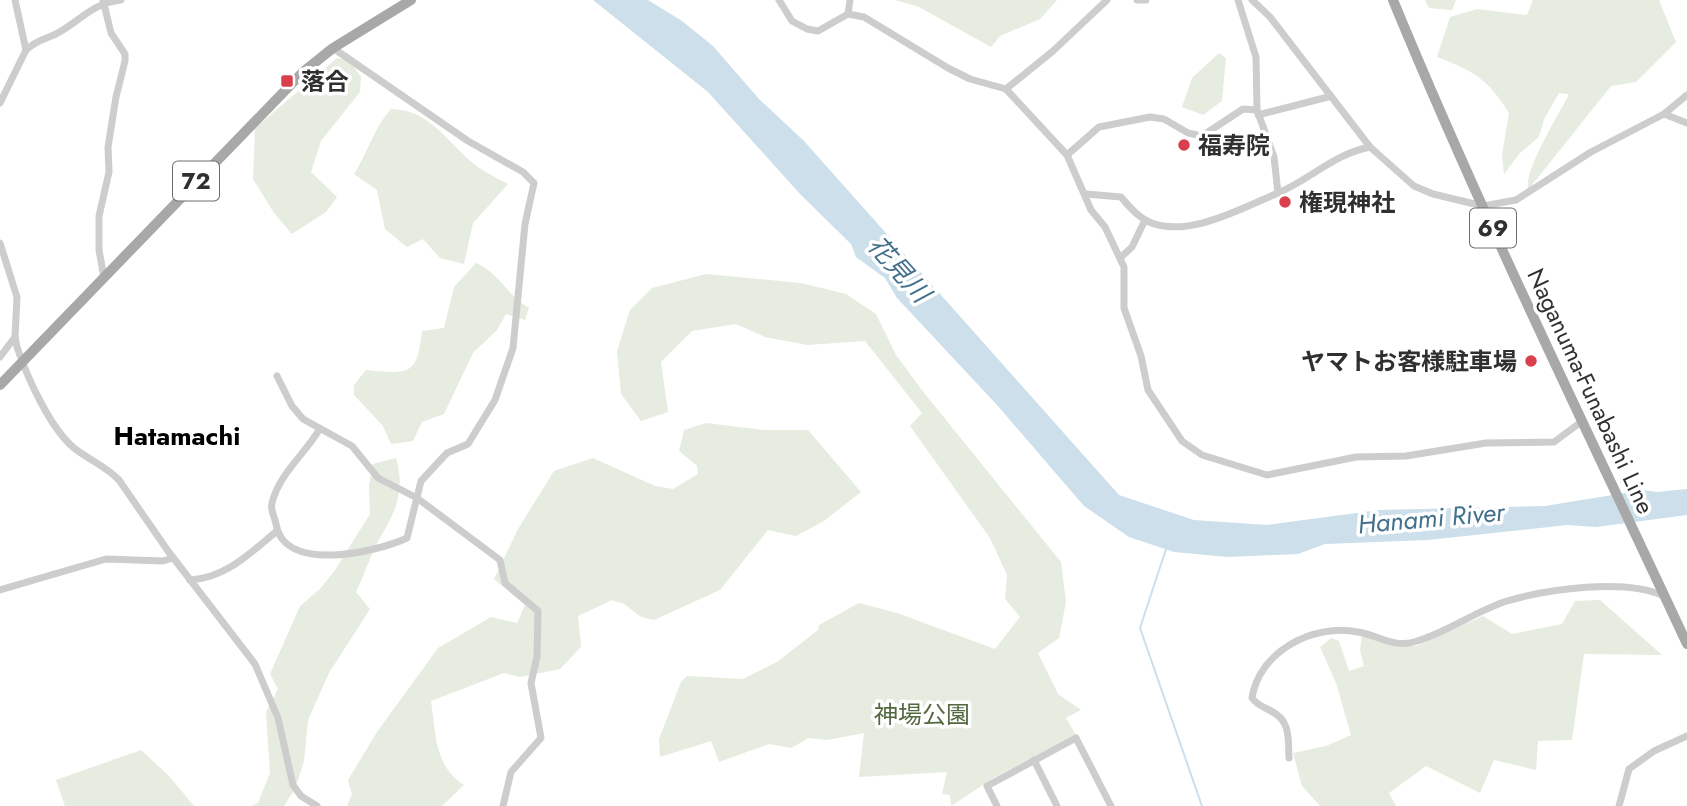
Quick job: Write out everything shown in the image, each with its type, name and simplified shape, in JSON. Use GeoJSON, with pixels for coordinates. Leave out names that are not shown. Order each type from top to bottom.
{"type":"FeatureCollection","features":[{"type":"Feature","properties":{"kind":"main road","name":"72"},"geometry":{"type":"LineString","coordinates":[[0,385],[281,94],[333,48],[411,0]]}},
{"type":"Feature","properties":{"kind":"main road","name":"Naganuma-Funabashi Line"},"geometry":{"type":"LineString","coordinates":[[1393,0],[1581,422],[1687,644]]}},
{"type":"Feature","properties":{"kind":"street"},"geometry":{"type":"LineString","coordinates":[[15,0],[26,50]]}},
{"type":"Feature","properties":{"kind":"street"},"geometry":{"type":"LineString","coordinates":[[0,103],[26,50],[58,33],[94,6],[104,1],[121,0]]}},
{"type":"Feature","properties":{"kind":"street"},"geometry":{"type":"LineString","coordinates":[[779,0],[792,21],[807,29],[818,31],[848,14],[864,17],[970,79],[1006,89],[1068,155],[1091,210],[1105,227],[1126,275],[1124,308],[1141,356],[1148,390],[1182,441],[1202,456],[1267,475],[1356,457],[1406,456],[1486,443],[1554,442],[1581,422]]}},
{"type":"Feature","properties":{"kind":"street"},"geometry":{"type":"LineString","coordinates":[[848,14],[850,0]]}},
{"type":"Feature","properties":{"kind":"street"},"geometry":{"type":"LineString","coordinates":[[1006,89],[1062,43],[1107,0]]}},
{"type":"Feature","properties":{"kind":"street"},"geometry":{"type":"LineString","coordinates":[[1138,0],[1146,0]]}},
{"type":"Feature","properties":{"kind":"street"},"geometry":{"type":"LineString","coordinates":[[1238,0],[1256,57],[1258,113],[1273,158],[1278,193]]}},
{"type":"Feature","properties":{"kind":"street"},"geometry":{"type":"LineString","coordinates":[[1252,0],[1270,17],[1328,97],[1370,147],[1414,186],[1483,206],[1516,200],[1591,152],[1664,114],[1687,95]]}},
{"type":"Feature","properties":{"kind":"street"},"geometry":{"type":"LineString","coordinates":[[104,1],[111,33],[125,54],[108,148],[109,172],[99,216],[99,250],[104,278]]}},
{"type":"Feature","properties":{"kind":"street"},"geometry":{"type":"LineString","coordinates":[[319,430],[288,469],[276,492],[271,509],[277,531],[297,549],[320,556],[390,546],[407,538],[421,481],[447,453],[468,444],[495,400],[513,348],[525,224],[534,183],[523,172],[468,141],[333,48]]}},
{"type":"Feature","properties":{"kind":"street"},"geometry":{"type":"LineString","coordinates":[[1068,155],[1099,127],[1158,118],[1188,133],[1202,135],[1243,109],[1258,113],[1328,97]]}},
{"type":"Feature","properties":{"kind":"street"},"geometry":{"type":"LineString","coordinates":[[1664,114],[1687,122]]}},
{"type":"Feature","properties":{"kind":"street"},"geometry":{"type":"LineString","coordinates":[[1086,194],[1121,197],[1145,220],[1157,225],[1191,225],[1278,193],[1344,153],[1370,147]]}},
{"type":"Feature","properties":{"kind":"street"},"geometry":{"type":"LineString","coordinates":[[1120,258],[1132,247],[1145,220]]}},
{"type":"Feature","properties":{"kind":"street"},"geometry":{"type":"LineString","coordinates":[[0,243],[17,297],[15,337],[22,362],[58,431],[72,446],[113,474],[173,558],[255,664],[278,718],[293,785],[301,796],[317,806]]}},
{"type":"Feature","properties":{"kind":"street"},"geometry":{"type":"LineString","coordinates":[[0,357],[15,337]]}},
{"type":"Feature","properties":{"kind":"street"},"geometry":{"type":"LineString","coordinates":[[277,376],[292,406],[303,419],[352,446],[378,478],[417,498],[500,561],[505,583],[538,611],[537,657],[531,684],[541,738],[512,772],[503,806]]}},
{"type":"Feature","properties":{"kind":"street"},"geometry":{"type":"LineString","coordinates":[[190,580],[206,579],[225,572],[277,531]]}},
{"type":"Feature","properties":{"kind":"street"},"geometry":{"type":"LineString","coordinates":[[0,590],[106,559],[163,561],[173,558]]}},
{"type":"Feature","properties":{"kind":"street"},"geometry":{"type":"LineString","coordinates":[[1289,758],[1287,726],[1252,698],[1261,671],[1282,650],[1297,641],[1345,630],[1394,643],[1414,642],[1506,601],[1555,592],[1642,587],[1664,596]]}},
{"type":"Feature","properties":{"kind":"street"},"geometry":{"type":"LineString","coordinates":[[1619,806],[1629,769],[1654,751],[1687,736]]}},
{"type":"Feature","properties":{"kind":"street"},"geometry":{"type":"LineString","coordinates":[[997,806],[987,786],[1076,738],[1111,806]]}},
{"type":"Feature","properties":{"kind":"street"},"geometry":{"type":"LineString","coordinates":[[1034,760],[1057,806]]}},
{"type":"Feature","properties":{"kind":"green space"},"geometry":{"type":"Polygon","coordinates":[[[895,0],[1057,0],[1040,19],[1000,36],[991,47],[919,7],[895,0]]]}},
{"type":"Feature","properties":{"kind":"green space"},"geometry":{"type":"Polygon","coordinates":[[[1425,0],[1456,0],[1452,10],[1429,8],[1425,0]]]}},
{"type":"Feature","properties":{"kind":"green space"},"geometry":{"type":"Polygon","coordinates":[[[1533,0],[1659,0],[1676,42],[1636,82],[1611,86],[1528,190],[1531,169],[1569,94],[1559,93],[1544,119],[1539,137],[1520,153],[1504,174],[1502,155],[1509,113],[1487,84],[1461,67],[1437,57],[1450,17],[1477,9],[1527,15],[1533,0]]]}},
{"type":"Feature","properties":{"kind":"green space"},"geometry":{"type":"Polygon","coordinates":[[[1219,53],[1226,58],[1222,101],[1203,115],[1182,107],[1192,78],[1219,53]]]}},
{"type":"Feature","properties":{"kind":"green space"},"geometry":{"type":"Polygon","coordinates":[[[337,58],[349,60],[361,77],[360,92],[321,141],[311,172],[337,197],[326,212],[292,234],[274,213],[253,179],[255,128],[337,58]]]}},
{"type":"Feature","properties":{"kind":"green space"},"geometry":{"type":"Polygon","coordinates":[[[391,109],[416,114],[427,121],[474,164],[508,184],[473,223],[464,264],[440,258],[423,239],[407,247],[385,229],[377,190],[354,174],[380,124],[391,109]]]}},
{"type":"Feature","properties":{"kind":"green space"},"geometry":{"type":"Polygon","coordinates":[[[476,263],[490,272],[529,308],[525,320],[506,314],[497,330],[473,353],[444,414],[422,422],[413,441],[391,444],[383,426],[354,395],[354,385],[366,370],[402,371],[414,364],[422,331],[444,328],[454,287],[476,263]]]}},
{"type":"Feature","properties":{"kind":"green space","name":"神場公園"},"geometry":{"type":"Polygon","coordinates":[[[706,274],[801,283],[846,294],[876,314],[896,355],[925,394],[1061,562],[1066,602],[1059,638],[1038,653],[1058,694],[1081,710],[1066,718],[1076,735],[995,777],[951,806],[950,795],[942,794],[947,772],[859,777],[864,733],[827,740],[809,738],[791,748],[769,744],[719,762],[711,741],[660,757],[659,739],[681,682],[687,676],[743,679],[777,662],[818,630],[819,625],[859,603],[897,613],[995,649],[1020,617],[1005,599],[1007,575],[990,538],[910,426],[922,413],[865,341],[807,345],[765,337],[736,324],[692,331],[661,362],[668,412],[641,421],[621,394],[617,351],[630,310],[652,288],[706,274]]]}},
{"type":"Feature","properties":{"kind":"green space"},"geometry":{"type":"Polygon","coordinates":[[[706,423],[764,430],[808,430],[861,492],[824,521],[796,536],[768,530],[720,590],[654,620],[641,617],[624,604],[612,600],[578,616],[581,647],[560,669],[520,677],[504,673],[431,701],[442,759],[454,777],[464,785],[442,806],[347,806],[352,794],[348,780],[377,732],[438,648],[491,617],[517,623],[525,605],[494,579],[518,529],[554,471],[593,458],[655,486],[673,489],[698,474],[697,466],[679,451],[684,430],[706,423]]]}},
{"type":"Feature","properties":{"kind":"green space"},"geometry":{"type":"Polygon","coordinates":[[[396,458],[400,480],[398,499],[356,592],[370,609],[329,673],[308,720],[304,761],[295,789],[284,806],[252,806],[258,803],[270,773],[266,712],[278,689],[270,674],[300,606],[320,589],[335,570],[370,514],[369,486],[373,464],[396,458]]]}},
{"type":"Feature","properties":{"kind":"green space"},"geometry":{"type":"Polygon","coordinates":[[[1600,600],[1662,655],[1584,654],[1572,740],[1538,741],[1536,770],[1494,760],[1480,793],[1426,766],[1389,793],[1396,806],[1320,806],[1302,786],[1293,753],[1326,746],[1351,735],[1336,683],[1320,647],[1331,638],[1339,641],[1349,671],[1364,666],[1360,650],[1362,634],[1394,646],[1417,646],[1483,616],[1512,634],[1562,624],[1575,601],[1600,600]]]}},
{"type":"Feature","properties":{"kind":"green space"},"geometry":{"type":"Polygon","coordinates":[[[141,750],[169,776],[194,806],[65,806],[56,780],[141,750]]]}},
{"type":"Feature","properties":{"kind":"water"},"geometry":{"type":"Polygon","coordinates":[[[593,0],[648,0],[682,21],[713,46],[759,99],[804,141],[1119,495],[1194,520],[1267,525],[1379,510],[1545,506],[1643,490],[1657,492],[1687,489],[1687,515],[1596,527],[1567,525],[1428,540],[1325,544],[1298,554],[1228,557],[1174,552],[1129,537],[1084,506],[997,405],[897,298],[885,278],[856,257],[851,244],[800,194],[708,92],[593,0]]]}},
{"type":"Feature","properties":{"kind":"waterway"},"geometry":{"type":"LineString","coordinates":[[1166,549],[1140,628],[1202,806]]}},
{"type":"Feature","properties":{"kind":"place","name":"落合"},"geometry":{"type":"Point","coordinates":[287,81]}},
{"type":"Feature","properties":{"kind":"place","name":"福寿院"},"geometry":{"type":"Point","coordinates":[1184,145]}},
{"type":"Feature","properties":{"kind":"place","name":"権現神社"},"geometry":{"type":"Point","coordinates":[1285,202]}},
{"type":"Feature","properties":{"kind":"place","name":"ヤマトお客様駐車場"},"geometry":{"type":"Point","coordinates":[1531,361]}},
{"type":"Feature","properties":{"kind":"district","name":"Hatamachi"},"geometry":{"type":"Point","coordinates":[177,436]}},
{"type":"Feature","properties":{"kind":"water label","name":"花見川"},"geometry":{"type":"Point","coordinates":[899,269]}},
{"type":"Feature","properties":{"kind":"water label","name":"Hanami River"},"geometry":{"type":"Point","coordinates":[1431,518]}}]}
